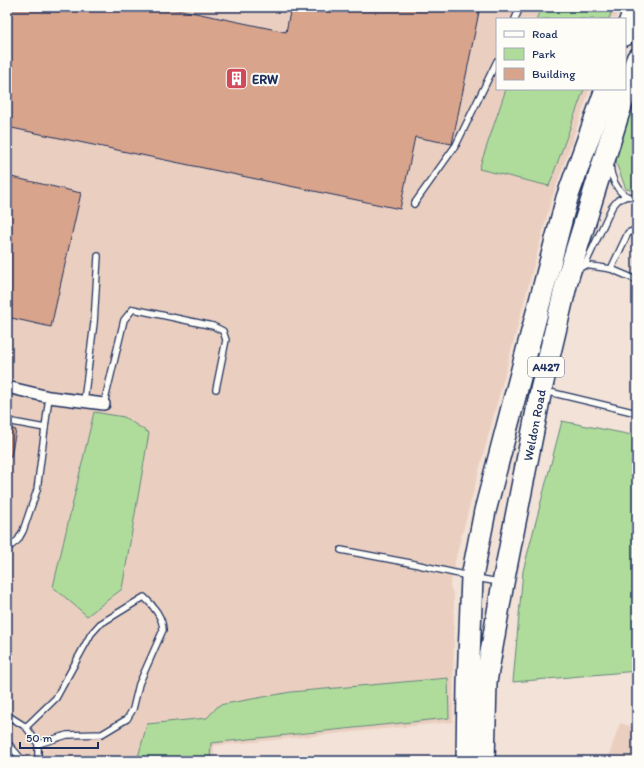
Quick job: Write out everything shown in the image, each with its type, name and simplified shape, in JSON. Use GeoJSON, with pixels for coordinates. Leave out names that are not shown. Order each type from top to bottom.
{"type":"FeatureCollection","features":[{"type":"Feature","properties":{"kind":"highway"},"geometry":{"type":"LineString","coordinates":[[626,32],[635,7]]}},
{"type":"Feature","properties":{"kind":"highway","name":"Weldon Road"},"geometry":{"type":"LineString","coordinates":[[626,90],[637,59]]}},
{"type":"Feature","properties":{"kind":"highway","name":"Weldon Road"},"geometry":{"type":"LineString","coordinates":[[477,683],[472,577],[485,511],[546,289],[567,198],[606,90]]}},
{"type":"Feature","properties":{"kind":"highway","name":"Weldon Road"},"geometry":{"type":"LineString","coordinates":[[477,683],[503,583],[541,390],[565,278],[626,90]]}},
{"type":"Feature","properties":{"kind":"highway","name":"A427"},"geometry":{"type":"LineString","coordinates":[[467,761],[476,707],[477,683]]}},
{"type":"Feature","properties":{"kind":"highway","name":"A427"},"geometry":{"type":"LineString","coordinates":[[476,707],[484,761]]}},
{"type":"Feature","properties":{"kind":"street"},"geometry":{"type":"LineString","coordinates":[[7,387],[49,397],[104,404]]}},
{"type":"Feature","properties":{"kind":"lane"},"geometry":{"type":"LineString","coordinates":[[515,18],[520,7]]}},
{"type":"Feature","properties":{"kind":"lane"},"geometry":{"type":"LineString","coordinates":[[414,204],[456,145],[496,63]]}},
{"type":"Feature","properties":{"kind":"lane"},"geometry":{"type":"LineString","coordinates":[[616,118],[610,157],[611,171],[618,189],[627,196],[637,198]]}},
{"type":"Feature","properties":{"kind":"lane"},"geometry":{"type":"LineString","coordinates":[[565,278],[585,265],[612,207],[618,200],[627,196]]}},
{"type":"Feature","properties":{"kind":"lane"},"geometry":{"type":"LineString","coordinates":[[611,269],[628,233],[637,229]]}},
{"type":"Feature","properties":{"kind":"lane"},"geometry":{"type":"LineString","coordinates":[[84,402],[94,324],[98,256]]}},
{"type":"Feature","properties":{"kind":"lane"},"geometry":{"type":"LineString","coordinates":[[585,265],[611,269],[637,280]]}},
{"type":"Feature","properties":{"kind":"lane"},"geometry":{"type":"LineString","coordinates":[[104,404],[124,320],[133,309],[213,326],[223,331],[226,340],[216,389]]}},
{"type":"Feature","properties":{"kind":"lane"},"geometry":{"type":"LineString","coordinates":[[541,390],[637,413]]}},
{"type":"Feature","properties":{"kind":"lane"},"geometry":{"type":"LineString","coordinates":[[7,549],[18,540],[23,531],[37,490],[49,397]]}},
{"type":"Feature","properties":{"kind":"lane"},"geometry":{"type":"LineString","coordinates":[[7,421],[45,428]]}},
{"type":"Feature","properties":{"kind":"lane"},"geometry":{"type":"LineString","coordinates":[[341,550],[410,562],[503,583]]}},
{"type":"Feature","properties":{"kind":"lane"},"geometry":{"type":"LineString","coordinates":[[26,727],[56,698],[91,634],[100,624],[144,597],[151,604],[163,624],[163,630],[139,684],[133,708],[127,719],[102,734],[67,735],[38,744]]}},
{"type":"Feature","properties":{"kind":"lane"},"geometry":{"type":"LineString","coordinates":[[7,715],[26,727],[38,744],[38,761]]}},
{"type":"Feature","properties":{"kind":"lane"},"geometry":{"type":"LineString","coordinates":[[7,742],[23,761]]}},
{"type":"Feature","properties":{"kind":"shaded area"},"geometry":{"type":"Polygon","coordinates":[[[7,7],[620,7],[616,18],[496,18],[496,90],[590,90],[551,201],[457,553],[450,586],[454,596],[453,722],[214,746],[214,761],[7,761],[7,7]]]}},
{"type":"Feature","properties":{"kind":"shaded area"},"geometry":{"type":"Polygon","coordinates":[[[620,723],[637,728],[637,761],[607,761],[620,723]]]}},
{"type":"Feature","properties":{"kind":"green space"},"geometry":{"type":"Polygon","coordinates":[[[542,7],[613,7],[609,18],[536,18],[542,7]]]}},
{"type":"Feature","properties":{"kind":"green space"},"geometry":{"type":"Polygon","coordinates":[[[506,90],[584,90],[549,186],[479,169],[506,90]]]}},
{"type":"Feature","properties":{"kind":"green space"},"geometry":{"type":"Polygon","coordinates":[[[637,90],[637,191],[626,189],[616,163],[620,136],[637,90]]]}},
{"type":"Feature","properties":{"kind":"green space"},"geometry":{"type":"Polygon","coordinates":[[[94,412],[124,417],[149,433],[122,589],[87,616],[53,587],[94,412]]]}},
{"type":"Feature","properties":{"kind":"green space"},"geometry":{"type":"Polygon","coordinates":[[[562,421],[637,436],[637,671],[513,682],[523,571],[562,421]]]}},
{"type":"Feature","properties":{"kind":"green space"},"geometry":{"type":"Polygon","coordinates":[[[448,678],[449,718],[211,743],[210,761],[137,761],[147,724],[207,718],[219,705],[291,692],[448,678]]]}},
{"type":"Feature","properties":{"kind":"building","name":"ERW"},"geometry":{"type":"Polygon","coordinates":[[[7,7],[167,7],[286,32],[291,7],[480,7],[452,144],[415,137],[400,209],[7,127],[7,7]]]}},
{"type":"Feature","properties":{"kind":"building"},"geometry":{"type":"Polygon","coordinates":[[[7,176],[81,193],[51,327],[7,317],[7,176]]]}},
{"type":"Feature","properties":{"kind":"building"},"geometry":{"type":"Polygon","coordinates":[[[7,428],[16,430],[11,456],[7,456],[7,428]]]}},
{"type":"Feature","properties":{"kind":"place","name":"ERW"},"geometry":{"type":"Point","coordinates":[236,79]}}]}
